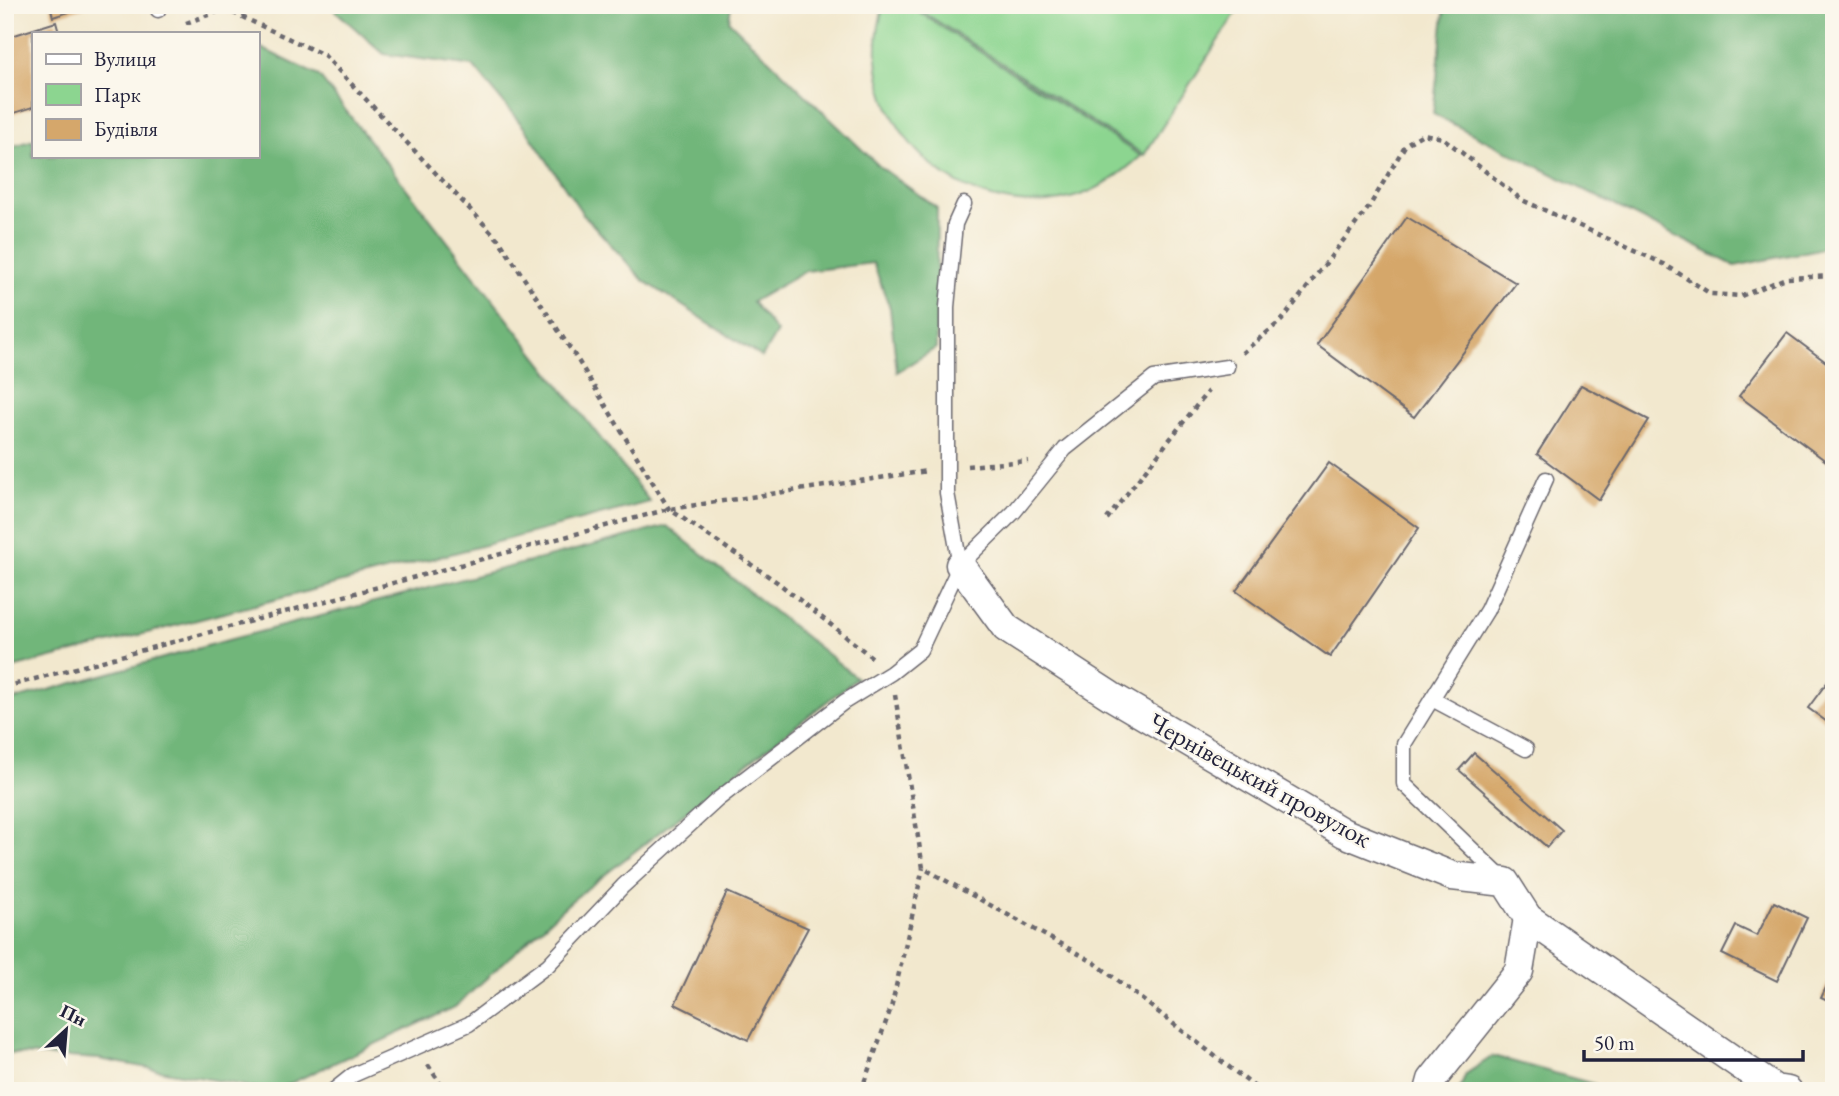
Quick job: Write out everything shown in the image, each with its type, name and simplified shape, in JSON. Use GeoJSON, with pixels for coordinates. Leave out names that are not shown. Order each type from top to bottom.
{"type":"FeatureCollection","features":[{"type":"Feature","properties":{"kind":"street","name":"Чернівецький провулок"},"geometry":{"type":"LineString","coordinates":[[960,565],[1006,628],[1111,696],[1344,833],[1452,876],[1505,882]]}},
{"type":"Feature","properties":{"kind":"street"},"geometry":{"type":"LineString","coordinates":[[1505,882],[1528,918],[1775,1089],[1788,1091]]}},
{"type":"Feature","properties":{"kind":"street"},"geometry":{"type":"LineString","coordinates":[[1429,1091],[1432,1080],[1519,971],[1528,918]]}},
{"type":"Feature","properties":{"kind":"lane"},"geometry":{"type":"LineString","coordinates":[[960,565],[947,493],[947,307],[955,224],[964,204]]}},
{"type":"Feature","properties":{"kind":"lane"},"geometry":{"type":"LineString","coordinates":[[333,1091],[353,1075],[418,1049],[469,1024],[548,965],[623,886],[717,800],[844,702],[891,673],[920,650],[960,565],[1014,512],[1066,449],[1154,378],[1227,367]]}},
{"type":"Feature","properties":{"kind":"lane"},"geometry":{"type":"LineString","coordinates":[[1505,882],[1404,783],[1404,744],[1487,610],[1546,479]]}},
{"type":"Feature","properties":{"kind":"lane"},"geometry":{"type":"LineString","coordinates":[[1432,699],[1526,749]]}},
{"type":"Feature","properties":{"kind":"path"},"geometry":{"type":"LineString","coordinates":[[186,23],[225,9],[324,55],[499,240],[579,362],[668,509],[777,582],[891,673],[923,867],[891,1008],[861,1091]]}},
{"type":"Feature","properties":{"kind":"path"},"geometry":{"type":"LineString","coordinates":[[1107,519],[1227,367],[1282,320],[1369,207],[1406,144],[1423,134],[1443,138],[1522,200],[1589,233],[1664,264],[1711,294],[1741,296],[1786,278],[1834,276]]}},
{"type":"Feature","properties":{"kind":"path"},"geometry":{"type":"LineString","coordinates":[[5,687],[668,509],[947,468],[1058,459]]}},
{"type":"Feature","properties":{"kind":"path"},"geometry":{"type":"LineString","coordinates":[[923,867],[1096,963],[1260,1091]]}},
{"type":"Feature","properties":{"kind":"path"},"geometry":{"type":"LineString","coordinates":[[418,1049],[445,1091]]}},
{"type":"Feature","properties":{"kind":"green space"},"geometry":{"type":"Polygon","coordinates":[[[329,5],[731,5],[729,21],[879,166],[937,208],[936,348],[897,372],[890,308],[873,263],[806,271],[752,302],[777,332],[762,357],[643,280],[583,214],[527,131],[473,66],[384,54],[329,5]]]}},
{"type":"Feature","properties":{"kind":"green space"},"geometry":{"type":"Polygon","coordinates":[[[884,5],[908,5],[1141,156],[1118,175],[1093,190],[1074,197],[1032,203],[991,197],[954,181],[922,156],[898,125],[882,88],[877,48],[884,5]]]}},
{"type":"Feature","properties":{"kind":"green space"},"geometry":{"type":"Polygon","coordinates":[[[912,5],[1241,5],[1144,155],[912,5]]]}},
{"type":"Feature","properties":{"kind":"green space"},"geometry":{"type":"Polygon","coordinates":[[[1445,5],[1834,5],[1834,246],[1735,266],[1433,114],[1445,5]]]}},
{"type":"Feature","properties":{"kind":"green space"},"geometry":{"type":"Polygon","coordinates":[[[259,47],[319,76],[650,502],[5,670],[5,149],[32,140],[32,158],[259,158],[259,47]]]}},
{"type":"Feature","properties":{"kind":"green space"},"geometry":{"type":"Polygon","coordinates":[[[667,526],[857,678],[570,902],[455,1007],[274,1091],[99,1059],[5,1053],[5,702],[228,640],[667,526]]]}},
{"type":"Feature","properties":{"kind":"green space"},"geometry":{"type":"Polygon","coordinates":[[[1493,1056],[1594,1084],[1599,1091],[1459,1091],[1466,1074],[1493,1056]]]}},
{"type":"Feature","properties":{"kind":"building"},"geometry":{"type":"Polygon","coordinates":[[[50,5],[88,5],[88,6],[53,17],[50,5]]]}},
{"type":"Feature","properties":{"kind":"building"},"geometry":{"type":"Polygon","coordinates":[[[56,22],[59,32],[32,32],[32,107],[5,116],[5,38],[56,22]]]}},
{"type":"Feature","properties":{"kind":"building"},"geometry":{"type":"Polygon","coordinates":[[[1407,217],[1516,283],[1414,417],[1317,345],[1407,217]]]}},
{"type":"Feature","properties":{"kind":"building"},"geometry":{"type":"Polygon","coordinates":[[[1787,333],[1834,368],[1834,467],[1739,396],[1787,333]]]}},
{"type":"Feature","properties":{"kind":"building"},"geometry":{"type":"Polygon","coordinates":[[[1581,385],[1649,420],[1599,500],[1537,454],[1581,385]]]}},
{"type":"Feature","properties":{"kind":"building"},"geometry":{"type":"Polygon","coordinates":[[[1329,463],[1419,528],[1330,657],[1236,591],[1329,463]]]}},
{"type":"Feature","properties":{"kind":"building"},"geometry":{"type":"Polygon","coordinates":[[[1828,681],[1834,685],[1834,727],[1808,708],[1828,681]]]}},
{"type":"Feature","properties":{"kind":"building"},"geometry":{"type":"Polygon","coordinates":[[[1474,753],[1562,830],[1547,847],[1459,770],[1474,753]]]}},
{"type":"Feature","properties":{"kind":"building"},"geometry":{"type":"Polygon","coordinates":[[[727,892],[808,928],[748,1040],[675,1004],[727,892]]]}},
{"type":"Feature","properties":{"kind":"building"},"geometry":{"type":"Polygon","coordinates":[[[1774,902],[1807,918],[1777,981],[1722,954],[1736,926],[1757,936],[1774,902]]]}},
{"type":"Feature","properties":{"kind":"building"},"geometry":{"type":"Polygon","coordinates":[[[1834,971],[1834,1004],[1821,998],[1834,971]]]}}]}
